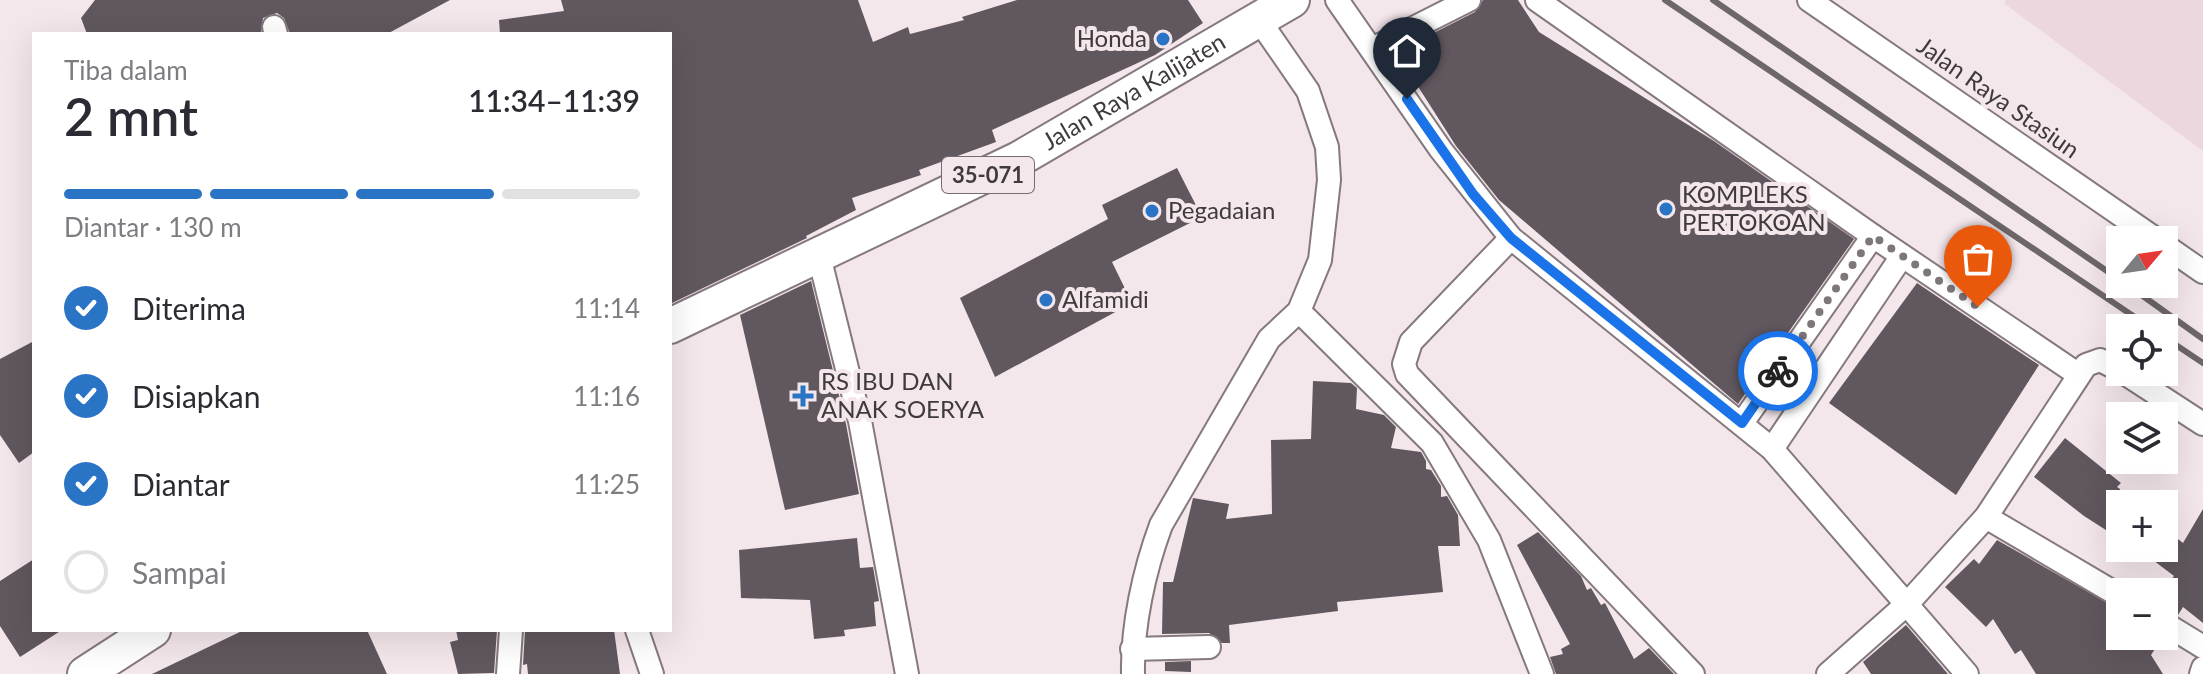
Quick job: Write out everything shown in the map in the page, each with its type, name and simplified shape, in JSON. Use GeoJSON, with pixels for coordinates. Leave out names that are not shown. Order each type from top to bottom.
{"type":"FeatureCollection","features":[{"type":"Feature","properties":{"kind":"main road","name":"Jalan Raya Kalijaten"},"geometry":{"type":"LineString","coordinates":[[672,325],[1019,159],[1292,0]]}},
{"type":"Feature","properties":{"kind":"main road"},"geometry":{"type":"LineString","coordinates":[[85,674],[150,632]]}},
{"type":"Feature","properties":{"kind":"street"},"geometry":{"type":"LineString","coordinates":[[1337,0],[1473,194],[1511,238],[1772,449],[1967,674]]}},
{"type":"Feature","properties":{"kind":"street"},"geometry":{"type":"LineString","coordinates":[[1537,0],[1873,236],[2079,375]]}},
{"type":"Feature","properties":{"kind":"street","name":"Jalan Raya Stasiun"},"geometry":{"type":"LineString","coordinates":[[1809,0],[2137,226]]}},
{"type":"Feature","properties":{"kind":"street"},"geometry":{"type":"LineString","coordinates":[[1372,49],[1466,1]]}},
{"type":"Feature","properties":{"kind":"street"},"geometry":{"type":"LineString","coordinates":[[1133,674],[1132,649],[1153,546],[1161,525],[1269,339],[1299,311],[1320,260],[1329,180],[1327,147],[1308,91],[1259,20]]}},
{"type":"Feature","properties":{"kind":"street"},"geometry":{"type":"LineString","coordinates":[[1742,423],[1873,236]]}},
{"type":"Feature","properties":{"kind":"street"},"geometry":{"type":"LineString","coordinates":[[1511,238],[1411,342],[1404,364],[1407,374],[1693,674]]}},
{"type":"Feature","properties":{"kind":"street"},"geometry":{"type":"LineString","coordinates":[[2178,255],[2203,272]]}},
{"type":"Feature","properties":{"kind":"street"},"geometry":{"type":"LineString","coordinates":[[819,256],[860,421],[907,674]]}},
{"type":"Feature","properties":{"kind":"street"},"geometry":{"type":"LineString","coordinates":[[1772,449],[1902,256]]}},
{"type":"Feature","properties":{"kind":"street"},"geometry":{"type":"LineString","coordinates":[[1299,311],[1432,443],[1489,540],[1542,674]]}},
{"type":"Feature","properties":{"kind":"street"},"geometry":{"type":"LineString","coordinates":[[1828,674],[1908,603],[1986,517],[2086,365],[2100,360],[2106,363]]}},
{"type":"Feature","properties":{"kind":"street"},"geometry":{"type":"LineString","coordinates":[[2144,386],[2203,424]]}},
{"type":"Feature","properties":{"kind":"street"},"geometry":{"type":"LineString","coordinates":[[1986,517],[2106,588]]}},
{"type":"Feature","properties":{"kind":"street"},"geometry":{"type":"LineString","coordinates":[[508,674],[511,632]]}},
{"type":"Feature","properties":{"kind":"street"},"geometry":{"type":"LineString","coordinates":[[638,632],[652,674]]}},
{"type":"Feature","properties":{"kind":"street"},"geometry":{"type":"LineString","coordinates":[[2178,632],[2203,647]]}},
{"type":"Feature","properties":{"kind":"street"},"geometry":{"type":"LineString","coordinates":[[1132,649],[1209,647]]}},
{"type":"Feature","properties":{"kind":"street"},"geometry":{"type":"LineString","coordinates":[[2201,674],[2203,668]]}},
{"type":"Feature","properties":{"kind":"shaded area"},"geometry":{"type":"Polygon","coordinates":[[[2005,0],[2203,0],[2203,151],[2005,4],[2005,0]]]}},
{"type":"Feature","properties":{"kind":"building"},"geometry":{"type":"Polygon","coordinates":[[[95,0],[450,0],[391,32],[289,32],[284,18],[277,13],[263,18],[261,32],[86,32],[81,18],[95,0]]]}},
{"type":"Feature","properties":{"kind":"building"},"geometry":{"type":"Polygon","coordinates":[[[561,0],[858,0],[873,42],[908,27],[910,34],[964,20],[962,17],[1017,0],[1188,0],[1203,23],[1155,55],[992,130],[996,142],[919,170],[921,175],[852,198],[856,210],[807,238],[672,303],[672,32],[500,32],[499,20],[564,11],[561,0]]]}},
{"type":"Feature","properties":{"kind":"building","name":"KOMPLEKS PERTOKOAN"},"geometry":{"type":"Polygon","coordinates":[[[1483,0],[1518,0],[1539,32],[1714,141],[1854,239],[1738,404],[1499,200],[1456,146],[1396,52],[1475,12],[1483,0]]]}},
{"type":"Feature","properties":{"kind":"building","name":"Alfamidi"},"geometry":{"type":"Polygon","coordinates":[[[1177,168],[1202,217],[1112,262],[1132,303],[995,377],[960,298],[1108,219],[1102,205],[1177,168]]]}},
{"type":"Feature","properties":{"kind":"building","name":"RS IBU DAN ANAK SOERYA"},"geometry":{"type":"Polygon","coordinates":[[[811,281],[846,424],[859,494],[785,510],[740,315],[811,281]]]}},
{"type":"Feature","properties":{"kind":"building"},"geometry":{"type":"Polygon","coordinates":[[[1917,283],[2039,365],[1956,495],[1829,403],[1917,283]]]}},
{"type":"Feature","properties":{"kind":"building"},"geometry":{"type":"Polygon","coordinates":[[[32,342],[32,453],[19,463],[0,435],[0,359],[32,342]]]}},
{"type":"Feature","properties":{"kind":"building"},"geometry":{"type":"Polygon","coordinates":[[[1313,381],[1351,383],[1357,388],[1356,409],[1384,415],[1396,427],[1391,448],[1421,452],[1426,469],[1431,470],[1441,486],[1441,497],[1447,496],[1458,515],[1460,546],[1438,546],[1443,592],[1337,602],[1338,611],[1229,625],[1230,643],[1222,643],[1209,633],[1162,634],[1163,582],[1173,582],[1193,498],[1229,504],[1226,519],[1272,514],[1271,440],[1311,439],[1313,381]]]}},
{"type":"Feature","properties":{"kind":"building"},"geometry":{"type":"Polygon","coordinates":[[[2065,438],[2121,483],[2117,487],[2120,490],[2106,490],[2106,530],[2084,516],[2034,477],[2065,438]]]}},
{"type":"Feature","properties":{"kind":"building"},"geometry":{"type":"Polygon","coordinates":[[[2203,509],[2203,623],[2183,607],[2178,615],[2178,578],[2172,578],[2174,576],[2156,562],[2178,562],[2178,539],[2183,543],[2203,509]]]}},
{"type":"Feature","properties":{"kind":"building"},"geometry":{"type":"Polygon","coordinates":[[[1538,532],[1581,576],[1587,590],[1591,588],[1601,605],[1605,603],[1634,659],[1649,648],[1674,674],[1556,674],[1550,657],[1563,654],[1561,649],[1570,644],[1517,545],[1538,532]]]}},
{"type":"Feature","properties":{"kind":"building"},"geometry":{"type":"Polygon","coordinates":[[[857,538],[860,568],[873,567],[879,601],[874,602],[876,626],[844,630],[845,636],[814,639],[810,600],[741,598],[739,550],[857,538]]]}},
{"type":"Feature","properties":{"kind":"building"},"geometry":{"type":"Polygon","coordinates":[[[1997,540],[2106,602],[2106,650],[2154,650],[2151,655],[2163,674],[2036,674],[2021,650],[2015,654],[1993,619],[1986,627],[1945,587],[1974,559],[1979,564],[1997,540]]]}},
{"type":"Feature","properties":{"kind":"building"},"geometry":{"type":"Polygon","coordinates":[[[32,560],[32,632],[59,632],[20,657],[0,626],[0,581],[32,560]]]}},
{"type":"Feature","properties":{"kind":"building"},"geometry":{"type":"Polygon","coordinates":[[[1906,625],[1948,674],[1871,674],[1863,662],[1906,625]]]}},
{"type":"Feature","properties":{"kind":"building"},"geometry":{"type":"Polygon","coordinates":[[[240,632],[368,632],[387,674],[152,674],[240,632]]]}},
{"type":"Feature","properties":{"kind":"building"},"geometry":{"type":"Polygon","coordinates":[[[456,632],[497,632],[494,673],[458,674],[450,642],[458,640],[456,632]]]}},
{"type":"Feature","properties":{"kind":"building"},"geometry":{"type":"Polygon","coordinates":[[[525,632],[614,632],[620,674],[528,674],[527,664],[523,665],[525,632]]]}},
{"type":"Feature","properties":{"kind":"building"},"geometry":{"type":"Polygon","coordinates":[[[1191,661],[1191,672],[1165,671],[1165,662],[1191,661]]]}},
{"type":"Feature","properties":{"kind":"railway"},"geometry":{"type":"LineString","coordinates":[[1665,0],[2130,314]]}},
{"type":"Feature","properties":{"kind":"railway"},"geometry":{"type":"LineString","coordinates":[[1713,0],[2106,270]]}},
{"type":"Feature","properties":{"kind":"railway"},"geometry":{"type":"LineString","coordinates":[[2146,298],[2203,339]]}},
{"type":"Feature","properties":{"kind":"railway"},"geometry":{"type":"LineString","coordinates":[[2178,346],[2203,363]]}},
{"type":"Feature","properties":{"kind":"way so far"},"geometry":{"type":"LineString","coordinates":[[1778,371],[1873,236],[1978,307]]}},
{"type":"Feature","properties":{"kind":"place","name":"Honda"},"geometry":{"type":"Point","coordinates":[1163,39]}},
{"type":"Feature","properties":{"kind":"place","name":"KOMPLEKS PERTOKOAN"},"geometry":{"type":"Point","coordinates":[1666,209]}},
{"type":"Feature","properties":{"kind":"place","name":"Pegadaian"},"geometry":{"type":"Point","coordinates":[1152,211]}},
{"type":"Feature","properties":{"kind":"place","name":"Alfamidi"},"geometry":{"type":"Point","coordinates":[1046,300]}},
{"type":"Feature","properties":{"kind":"place","name":"RS IBU DAN ANAK SOERYA"},"geometry":{"type":"Point","coordinates":[803,396]}},
{"type":"Feature","properties":{"kind":"route"},"geometry":{"type":"LineString","coordinates":[[1407,99],[1473,194],[1511,238],[1742,423],[1778,371]]}}]}
